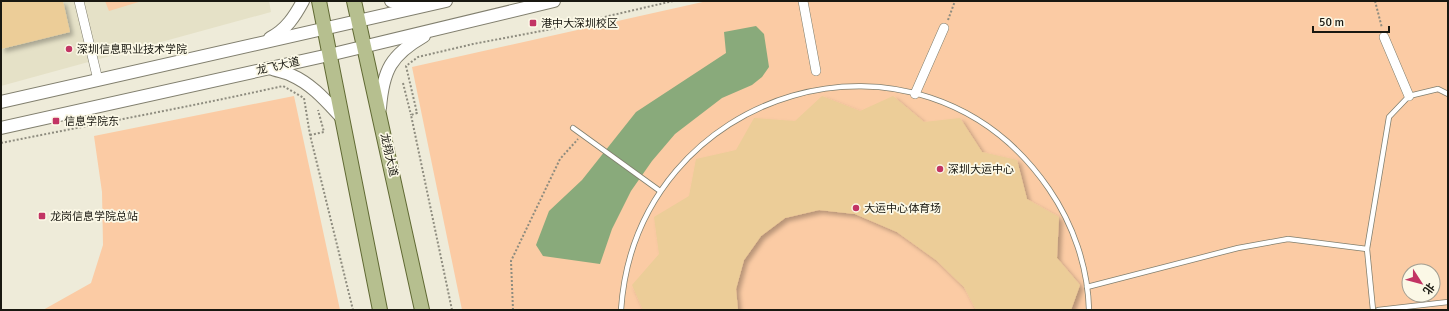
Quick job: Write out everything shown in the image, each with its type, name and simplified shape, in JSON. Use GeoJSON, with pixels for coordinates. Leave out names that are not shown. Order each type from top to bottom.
{"type":"FeatureCollection","features":[{"type":"Feature","properties":{"kind":"main road"},"geometry":{"type":"LineString","coordinates":[[257,44],[276,35],[286,27],[303,1]]}},
{"type":"Feature","properties":{"kind":"main road"},"geometry":{"type":"LineString","coordinates":[[318,1],[380,310]]}},
{"type":"Feature","properties":{"kind":"main road","name":"龙翔大道"},"geometry":{"type":"LineString","coordinates":[[354,1],[422,310]]}},
{"type":"Feature","properties":{"kind":"main road"},"geometry":{"type":"LineString","coordinates":[[391,1],[424,6]]}},
{"type":"Feature","properties":{"kind":"main road"},"geometry":{"type":"LineString","coordinates":[[1,102],[446,1]]}},
{"type":"Feature","properties":{"kind":"main road","name":"龙飞大道"},"geometry":{"type":"LineString","coordinates":[[1,128],[329,55],[554,1]]}},
{"type":"Feature","properties":{"kind":"main road"},"geometry":{"type":"LineString","coordinates":[[379,113],[381,91],[385,74],[393,62],[404,49],[435,30]]}},
{"type":"Feature","properties":{"kind":"main road"},"geometry":{"type":"LineString","coordinates":[[269,68],[291,75],[306,84],[323,98],[342,118]]}},
{"type":"Feature","properties":{"kind":"street"},"geometry":{"type":"LineString","coordinates":[[80,1],[98,80]]}},
{"type":"Feature","properties":{"kind":"street"},"geometry":{"type":"LineString","coordinates":[[803,1],[816,72]]}},
{"type":"Feature","properties":{"kind":"street"},"geometry":{"type":"LineString","coordinates":[[915,94],[944,28]]}},
{"type":"Feature","properties":{"kind":"street"},"geometry":{"type":"LineString","coordinates":[[1384,37],[1409,96]]}},
{"type":"Feature","properties":{"kind":"lane"},"geometry":{"type":"LineString","coordinates":[[621,310],[624,278],[634,242],[647,213],[660,191],[684,161],[713,135],[746,114],[781,99],[800,93],[838,87],[877,87],[915,94],[952,107],[975,119],[1002,137],[1030,164],[1053,196],[1071,230],[1083,268],[1087,287],[1089,310]]}},
{"type":"Feature","properties":{"kind":"lane"},"geometry":{"type":"LineString","coordinates":[[1373,310],[1367,249],[1389,117],[1409,96],[1438,89],[1448,94]]}},
{"type":"Feature","properties":{"kind":"lane"},"geometry":{"type":"LineString","coordinates":[[573,128],[660,191]]}},
{"type":"Feature","properties":{"kind":"lane"},"geometry":{"type":"LineString","coordinates":[[1087,287],[1238,248],[1288,239],[1367,249]]}},
{"type":"Feature","properties":{"kind":"lane"},"geometry":{"type":"LineString","coordinates":[[1378,310],[1448,302]]}},
{"type":"Feature","properties":{"kind":"path"},"geometry":{"type":"LineString","coordinates":[[411,115],[417,113],[406,66],[418,57],[473,44],[557,28],[673,1]]}},
{"type":"Feature","properties":{"kind":"path"},"geometry":{"type":"LineString","coordinates":[[944,28],[955,1]]}},
{"type":"Feature","properties":{"kind":"path"},"geometry":{"type":"LineString","coordinates":[[1375,1],[1384,37]]}},
{"type":"Feature","properties":{"kind":"path"},"geometry":{"type":"LineString","coordinates":[[403,83],[452,310]]}},
{"type":"Feature","properties":{"kind":"path"},"geometry":{"type":"LineString","coordinates":[[1,143],[187,107],[283,86],[304,98],[310,135],[353,310]]}},
{"type":"Feature","properties":{"kind":"path"},"geometry":{"type":"LineString","coordinates":[[310,135],[324,132],[318,107]]}},
{"type":"Feature","properties":{"kind":"path"},"geometry":{"type":"LineString","coordinates":[[513,310],[511,262],[560,159],[581,135]]}},
{"type":"Feature","properties":{"kind":"shaded area","name":"深圳信息职业技术学院"},"geometry":{"type":"Polygon","coordinates":[[[1,1],[269,1],[271,12],[1,86],[1,1]]]}},
{"type":"Feature","properties":{"kind":"shaded area"},"geometry":{"type":"Polygon","coordinates":[[[105,1],[142,1],[109,11],[105,1]]]}},
{"type":"Feature","properties":{"kind":"shaded area","name":"深圳大运中心"},"geometry":{"type":"Polygon","coordinates":[[[707,1],[1448,1],[1448,310],[462,310],[412,67],[707,1]]]}},
{"type":"Feature","properties":{"kind":"shaded area"},"geometry":{"type":"Polygon","coordinates":[[[756,26],[764,34],[769,67],[762,77],[752,85],[722,98],[675,134],[652,161],[631,191],[612,229],[600,264],[543,256],[536,245],[549,211],[582,180],[636,112],[726,53],[724,32],[756,26]]]}},
{"type":"Feature","properties":{"kind":"shaded area"},"geometry":{"type":"Polygon","coordinates":[[[294,96],[340,310],[43,310],[91,283],[103,245],[102,192],[94,136],[294,96]]]}},
{"type":"Feature","properties":{"kind":"building"},"geometry":{"type":"Polygon","coordinates":[[[1,1],[63,1],[70,32],[1,49],[1,1]]]}},
{"type":"Feature","properties":{"kind":"building","name":"大运中心体育场"},"geometry":{"type":"Polygon","coordinates":[[[822,96],[860,111],[893,96],[924,122],[960,118],[982,152],[1017,160],[1027,199],[1059,217],[1057,258],[1080,285],[1071,310],[976,310],[964,287],[936,260],[897,232],[855,214],[819,210],[785,218],[761,236],[744,260],[736,289],[738,310],[643,310],[632,285],[659,254],[654,217],[689,196],[696,159],[736,150],[754,118],[795,121],[822,96]]]}},
{"type":"Feature","properties":{"kind":"place","name":"港中大深圳校区"},"geometry":{"type":"Point","coordinates":[533,23]}},
{"type":"Feature","properties":{"kind":"place","name":"深圳信息职业技术学院"},"geometry":{"type":"Point","coordinates":[69,49]}},
{"type":"Feature","properties":{"kind":"place","name":"信息学院东"},"geometry":{"type":"Point","coordinates":[56,121]}},
{"type":"Feature","properties":{"kind":"place","name":"深圳大运中心"},"geometry":{"type":"Point","coordinates":[940,169]}},
{"type":"Feature","properties":{"kind":"place","name":"大运中心体育场"},"geometry":{"type":"Point","coordinates":[856,208]}},
{"type":"Feature","properties":{"kind":"place","name":"龙岗信息学院总站"},"geometry":{"type":"Point","coordinates":[42,216]}}]}
